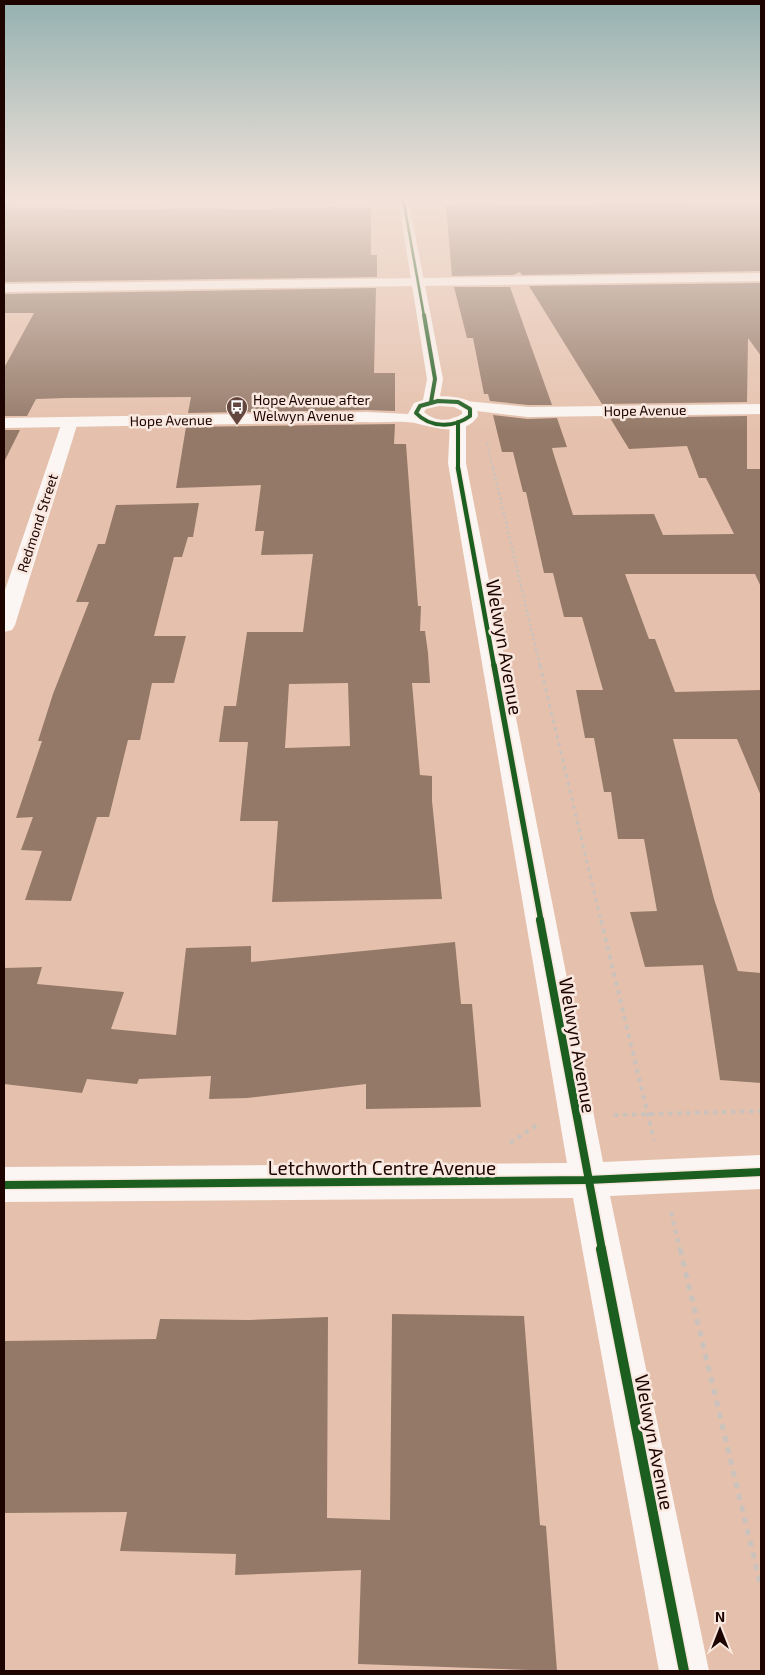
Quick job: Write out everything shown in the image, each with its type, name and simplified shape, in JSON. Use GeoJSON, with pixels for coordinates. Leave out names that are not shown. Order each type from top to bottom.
{"type":"FeatureCollection","features":[{"type":"Feature","properties":{"kind":"street"},"geometry":{"type":"LineString","coordinates":[[417,276],[435,379],[427,413]]}},
{"type":"Feature","properties":{"kind":"street"},"geometry":{"type":"LineString","coordinates":[[4,288],[761,277]]}},
{"type":"Feature","properties":{"kind":"street"},"geometry":{"type":"LineString","coordinates":[[435,379],[462,412]]}},
{"type":"Feature","properties":{"kind":"street"},"geometry":{"type":"LineString","coordinates":[[427,413],[444,400],[462,412]]}},
{"type":"Feature","properties":{"kind":"street","name":"Hope Avenue"},"geometry":{"type":"LineString","coordinates":[[462,412],[761,409]]}},
{"type":"Feature","properties":{"kind":"street"},"geometry":{"type":"LineString","coordinates":[[427,413],[462,412]]}},
{"type":"Feature","properties":{"kind":"street","name":"Welwyn Avenue"},"geometry":{"type":"LineString","coordinates":[[462,412],[456,463],[588,1180],[684,1671]]}},
{"type":"Feature","properties":{"kind":"street","name":"Hope Avenue"},"geometry":{"type":"LineString","coordinates":[[4,423],[368,417],[427,413]]}},
{"type":"Feature","properties":{"kind":"street","name":"Welwyn Avenue"},"geometry":{"type":"LineString","coordinates":[[427,413],[456,463]]}},
{"type":"Feature","properties":{"kind":"street","name":"Redmond Street"},"geometry":{"type":"LineString","coordinates":[[4,625],[70,422]]}},
{"type":"Feature","properties":{"kind":"street","name":"Letchworth Centre Avenue"},"geometry":{"type":"LineString","coordinates":[[4,1185],[588,1180],[761,1172]]}},
{"type":"Feature","properties":{"kind":"path"},"geometry":{"type":"LineString","coordinates":[[485,433],[761,1587]]}},
{"type":"Feature","properties":{"kind":"building"},"geometry":{"type":"Polygon","coordinates":[[[4,276],[377,276],[377,277],[4,282],[4,276]]]}},
{"type":"Feature","properties":{"kind":"building"},"geometry":{"type":"Polygon","coordinates":[[[761,283],[761,356],[748,338],[747,402],[602,404],[529,286],[761,283]]]}},
{"type":"Feature","properties":{"kind":"building"},"geometry":{"type":"Polygon","coordinates":[[[454,287],[510,287],[552,405],[528,405],[490,401],[488,394],[484,394],[473,338],[467,338],[454,287]]]}},
{"type":"Feature","properties":{"kind":"building"},"geometry":{"type":"Polygon","coordinates":[[[376,288],[374,373],[395,373],[395,411],[188,413],[191,397],[65,398],[36,399],[27,416],[4,416],[4,368],[34,313],[4,313],[4,294],[376,288]]]}},
{"type":"Feature","properties":{"kind":"building"},"geometry":{"type":"Polygon","coordinates":[[[493,415],[528,419],[557,418],[567,447],[552,448],[573,515],[654,514],[663,535],[734,534],[706,478],[699,478],[687,446],[629,449],[610,418],[747,416],[747,469],[761,469],[761,587],[755,574],[625,574],[649,639],[655,639],[675,692],[761,690],[761,796],[737,739],[673,739],[714,899],[738,971],[761,973],[761,1083],[720,1080],[703,965],[645,967],[630,912],[657,911],[644,839],[618,839],[611,792],[604,792],[594,738],[585,738],[576,690],[603,690],[582,617],[564,617],[553,573],[544,573],[526,492],[523,492],[513,452],[502,452],[493,415]]]}},
{"type":"Feature","properties":{"kind":"building"},"geometry":{"type":"Polygon","coordinates":[[[395,424],[394,444],[406,444],[418,606],[421,606],[420,631],[425,631],[430,683],[412,683],[420,775],[432,776],[432,801],[442,899],[272,902],[278,821],[240,821],[248,742],[219,742],[224,706],[236,706],[247,632],[303,632],[313,554],[261,555],[264,531],[255,531],[261,485],[176,488],[186,427],[395,424]],[[348,683],[289,684],[285,748],[350,746],[348,683]]]}},
{"type":"Feature","properties":{"kind":"building"},"geometry":{"type":"Polygon","coordinates":[[[4,430],[20,430],[4,462],[4,430]]]}},
{"type":"Feature","properties":{"kind":"building"},"geometry":{"type":"Polygon","coordinates":[[[199,503],[193,537],[188,537],[182,557],[174,557],[154,636],[186,636],[174,683],[152,683],[140,740],[128,740],[109,817],[97,817],[71,901],[25,900],[42,851],[21,850],[33,817],[16,818],[42,741],[38,741],[53,694],[89,602],[76,602],[98,544],[105,544],[116,505],[199,503]]]}},
{"type":"Feature","properties":{"kind":"building"},"geometry":{"type":"Polygon","coordinates":[[[455,942],[461,1004],[472,1004],[481,1107],[366,1109],[366,1084],[247,1098],[209,1099],[211,1076],[139,1079],[137,1084],[87,1079],[82,1093],[4,1084],[4,968],[42,967],[37,984],[124,992],[111,1029],[176,1035],[186,948],[251,946],[251,962],[455,942]]]}},
{"type":"Feature","properties":{"kind":"building"},"geometry":{"type":"Polygon","coordinates":[[[392,1314],[524,1316],[540,1525],[546,1526],[557,1671],[358,1664],[361,1570],[235,1575],[236,1554],[120,1551],[127,1512],[4,1513],[4,1341],[156,1339],[160,1319],[250,1320],[328,1317],[327,1518],[390,1520],[392,1314]]]}},
{"type":"Feature","properties":{"kind":"cycle path"},"geometry":{"type":"LineString","coordinates":[[417,276],[435,379],[431,402]]}},
{"type":"Feature","properties":{"kind":"cycle path"},"geometry":{"type":"LineString","coordinates":[[438,401],[458,402],[470,409],[470,416],[458,423],[442,425],[420,418],[416,413],[420,406],[438,401]]}},
{"type":"Feature","properties":{"kind":"cycle path"},"geometry":{"type":"LineString","coordinates":[[458,422],[457,463],[588,1180],[684,1671]]}},
{"type":"Feature","properties":{"kind":"cycle path"},"geometry":{"type":"LineString","coordinates":[[4,1185],[588,1180],[761,1172]]}},
{"type":"Feature","properties":{"kind":"place","name":"Hope Avenue after Welwyn Avenue"},"geometry":{"type":"Point","coordinates":[237,426]}}]}
